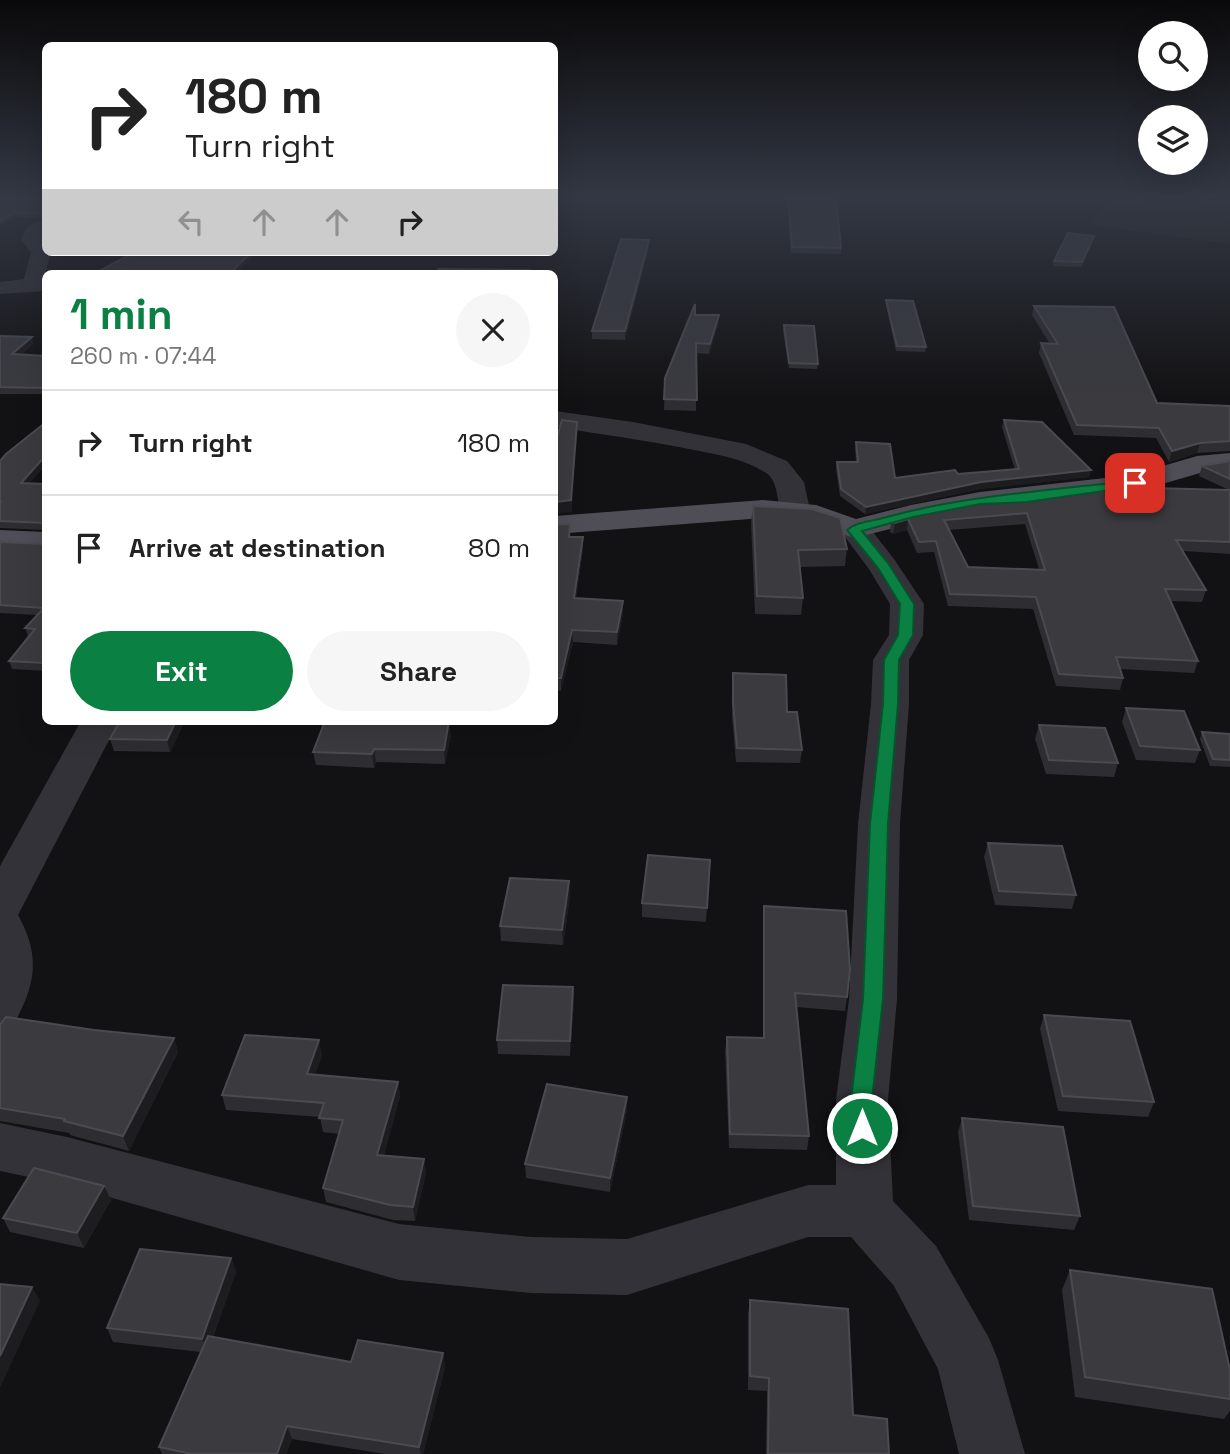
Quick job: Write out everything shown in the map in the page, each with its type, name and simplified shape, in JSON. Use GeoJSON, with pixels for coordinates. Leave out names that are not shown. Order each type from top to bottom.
{"type":"FeatureCollection","features":[{"type":"Feature","properties":{"kind":"main road"},"geometry":{"type":"LineString","coordinates":[[558,525],[763,509],[795,510],[834,520],[854,530],[911,514],[980,500],[1027,498],[1110,487],[1135,483],[1197,465],[1230,461]]}},
{"type":"Feature","properties":{"kind":"main road"},"geometry":{"type":"LineString","coordinates":[[0,539],[42,541]]}},
{"type":"Feature","properties":{"kind":"street"},"geometry":{"type":"LineString","coordinates":[[0,288],[40,284],[34,275],[37,266]]}},
{"type":"Feature","properties":{"kind":"street"},"geometry":{"type":"LineString","coordinates":[[558,419],[647,432],[736,450],[777,467],[789,482],[795,510]]}},
{"type":"Feature","properties":{"kind":"street"},"geometry":{"type":"LineString","coordinates":[[854,530],[883,566],[907,604],[906,635],[891,660],[890,704],[879,824],[873,999],[862,1100],[865,1212],[915,1266],[967,1360],[992,1454]]}},
{"type":"Feature","properties":{"kind":"street"},"geometry":{"type":"LineString","coordinates":[[0,907],[98,725]]}},
{"type":"Feature","properties":{"kind":"street"},"geometry":{"type":"LineString","coordinates":[[0,924],[12,966],[0,1004]]}},
{"type":"Feature","properties":{"kind":"street"},"geometry":{"type":"LineString","coordinates":[[0,1147],[105,1171],[399,1252],[531,1265],[628,1267],[808,1210],[865,1212]]}},
{"type":"Feature","properties":{"kind":"building"},"geometry":{"type":"Polygon","coordinates":[[[109,266],[237,266],[233,270],[101,270],[109,266]]]}},
{"type":"Feature","properties":{"kind":"building"},"geometry":{"type":"Polygon","coordinates":[[[613,266],[642,266],[625,331],[592,331],[613,266]]]}},
{"type":"Feature","properties":{"kind":"building"},"geometry":{"type":"Polygon","coordinates":[[[438,269],[530,270],[438,270],[438,269]]]}},
{"type":"Feature","properties":{"kind":"building"},"geometry":{"type":"Polygon","coordinates":[[[886,300],[913,301],[926,347],[897,346],[886,300]]]}},
{"type":"Feature","properties":{"kind":"building"},"geometry":{"type":"Polygon","coordinates":[[[695,304],[695,315],[719,315],[710,344],[696,343],[697,400],[664,399],[665,378],[695,304]]]}},
{"type":"Feature","properties":{"kind":"building"},"geometry":{"type":"Polygon","coordinates":[[[1034,306],[1114,307],[1157,403],[1230,406],[1230,441],[1200,443],[1172,451],[1159,428],[1077,425],[1041,343],[1058,344],[1034,306]]]}},
{"type":"Feature","properties":{"kind":"building"},"geometry":{"type":"Polygon","coordinates":[[[784,325],[814,326],[818,364],[789,363],[784,325]]]}},
{"type":"Feature","properties":{"kind":"building"},"geometry":{"type":"Polygon","coordinates":[[[0,336],[32,337],[12,354],[42,356],[42,388],[0,387],[0,336]]]}},
{"type":"Feature","properties":{"kind":"building"},"geometry":{"type":"Polygon","coordinates":[[[562,420],[577,422],[571,500],[558,502],[558,434],[562,420]]]}},
{"type":"Feature","properties":{"kind":"building"},"geometry":{"type":"Polygon","coordinates":[[[1004,420],[1042,422],[1091,470],[981,482],[866,507],[841,489],[837,462],[858,462],[856,442],[890,444],[895,478],[955,470],[958,474],[1019,469],[1004,420]]]}},
{"type":"Feature","properties":{"kind":"building"},"geometry":{"type":"Polygon","coordinates":[[[42,425],[42,459],[21,483],[42,484],[42,523],[0,521],[0,461],[42,425]]]}},
{"type":"Feature","properties":{"kind":"building"},"geometry":{"type":"Polygon","coordinates":[[[1230,461],[1230,479],[1202,466],[1230,461]]]}},
{"type":"Feature","properties":{"kind":"building"},"geometry":{"type":"Polygon","coordinates":[[[1112,487],[1230,490],[1230,542],[1176,540],[1206,590],[1165,589],[1198,661],[1116,657],[1123,678],[1059,674],[1036,597],[950,594],[936,541],[919,542],[908,519],[895,523],[891,521],[983,502],[1112,487]],[[1027,513],[944,520],[968,567],[1045,570],[1027,513]]]}},
{"type":"Feature","properties":{"kind":"building"},"geometry":{"type":"Polygon","coordinates":[[[753,506],[812,509],[840,518],[847,549],[798,550],[803,598],[757,596],[753,506]]]}},
{"type":"Feature","properties":{"kind":"building"},"geometry":{"type":"Polygon","coordinates":[[[570,524],[569,537],[583,537],[574,598],[623,601],[617,632],[572,630],[561,678],[558,678],[558,525],[570,524]]]}},
{"type":"Feature","properties":{"kind":"building"},"geometry":{"type":"Polygon","coordinates":[[[0,542],[42,544],[42,608],[0,605],[0,542]]]}},
{"type":"Feature","properties":{"kind":"building"},"geometry":{"type":"Polygon","coordinates":[[[42,610],[42,663],[9,661],[35,629],[25,628],[42,610]]]}},
{"type":"Feature","properties":{"kind":"building"},"geometry":{"type":"Polygon","coordinates":[[[733,673],[786,675],[787,712],[797,712],[802,750],[737,748],[733,673]]]}},
{"type":"Feature","properties":{"kind":"building"},"geometry":{"type":"Polygon","coordinates":[[[1126,708],[1184,711],[1200,750],[1140,746],[1126,708]]]}},
{"type":"Feature","properties":{"kind":"building"},"geometry":{"type":"Polygon","coordinates":[[[118,725],[174,725],[167,740],[110,739],[118,725]]]}},
{"type":"Feature","properties":{"kind":"building"},"geometry":{"type":"Polygon","coordinates":[[[323,725],[448,725],[444,750],[374,749],[372,754],[313,752],[323,725]]]}},
{"type":"Feature","properties":{"kind":"building"},"geometry":{"type":"Polygon","coordinates":[[[1039,725],[1105,728],[1118,763],[1049,760],[1039,725]]]}},
{"type":"Feature","properties":{"kind":"building"},"geometry":{"type":"Polygon","coordinates":[[[1202,732],[1230,734],[1230,760],[1213,759],[1202,732]]]}},
{"type":"Feature","properties":{"kind":"building"},"geometry":{"type":"Polygon","coordinates":[[[988,843],[1062,846],[1076,895],[999,891],[988,843]]]}},
{"type":"Feature","properties":{"kind":"building"},"geometry":{"type":"Polygon","coordinates":[[[648,855],[710,860],[707,908],[642,903],[648,855]]]}},
{"type":"Feature","properties":{"kind":"building"},"geometry":{"type":"Polygon","coordinates":[[[510,878],[569,881],[562,930],[500,926],[510,878]]]}},
{"type":"Feature","properties":{"kind":"building"},"geometry":{"type":"Polygon","coordinates":[[[764,906],[846,911],[850,970],[847,997],[795,993],[809,1136],[730,1134],[727,1037],[764,1038],[764,906]]]}},
{"type":"Feature","properties":{"kind":"building"},"geometry":{"type":"Polygon","coordinates":[[[503,985],[573,987],[570,1041],[497,1040],[503,985]]]}},
{"type":"Feature","properties":{"kind":"building"},"geometry":{"type":"Polygon","coordinates":[[[1044,1015],[1130,1021],[1154,1102],[1063,1096],[1044,1015]]]}},
{"type":"Feature","properties":{"kind":"building"},"geometry":{"type":"Polygon","coordinates":[[[6,1017],[174,1038],[123,1136],[64,1121],[65,1119],[0,1108],[0,1025],[6,1017]]]}},
{"type":"Feature","properties":{"kind":"building"},"geometry":{"type":"Polygon","coordinates":[[[245,1035],[319,1040],[307,1074],[398,1082],[377,1155],[424,1159],[413,1207],[390,1205],[323,1188],[343,1120],[319,1118],[324,1103],[222,1095],[245,1035]]]}},
{"type":"Feature","properties":{"kind":"building"},"geometry":{"type":"Polygon","coordinates":[[[547,1084],[627,1097],[610,1178],[525,1164],[547,1084]]]}},
{"type":"Feature","properties":{"kind":"building"},"geometry":{"type":"Polygon","coordinates":[[[962,1118],[1063,1127],[1080,1216],[973,1206],[962,1118]]]}},
{"type":"Feature","properties":{"kind":"building"},"geometry":{"type":"Polygon","coordinates":[[[34,1168],[104,1186],[77,1233],[3,1218],[34,1168]]]}},
{"type":"Feature","properties":{"kind":"building"},"geometry":{"type":"Polygon","coordinates":[[[140,1249],[231,1258],[202,1339],[107,1328],[140,1249]]]}},
{"type":"Feature","properties":{"kind":"building"},"geometry":{"type":"Polygon","coordinates":[[[1070,1270],[1212,1289],[1230,1370],[1230,1399],[1085,1377],[1070,1270]]]}},
{"type":"Feature","properties":{"kind":"building"},"geometry":{"type":"Polygon","coordinates":[[[0,1284],[32,1287],[0,1356],[0,1284]]]}},
{"type":"Feature","properties":{"kind":"building"},"geometry":{"type":"Polygon","coordinates":[[[750,1300],[848,1309],[853,1415],[887,1419],[889,1454],[768,1454],[769,1378],[750,1376],[750,1300]]]}},
{"type":"Feature","properties":{"kind":"building"},"geometry":{"type":"Polygon","coordinates":[[[208,1336],[351,1362],[358,1340],[443,1353],[419,1447],[287,1426],[277,1454],[192,1454],[159,1447],[208,1336]]]}},
{"type":"Feature","properties":{"kind":"route"},"geometry":{"type":"LineString","coordinates":[[862,1128],[862,1100],[873,999],[879,824],[890,704],[891,660],[906,635],[907,604],[883,566],[854,530],[911,514],[980,500],[1027,498],[1135,483]]}}]}
